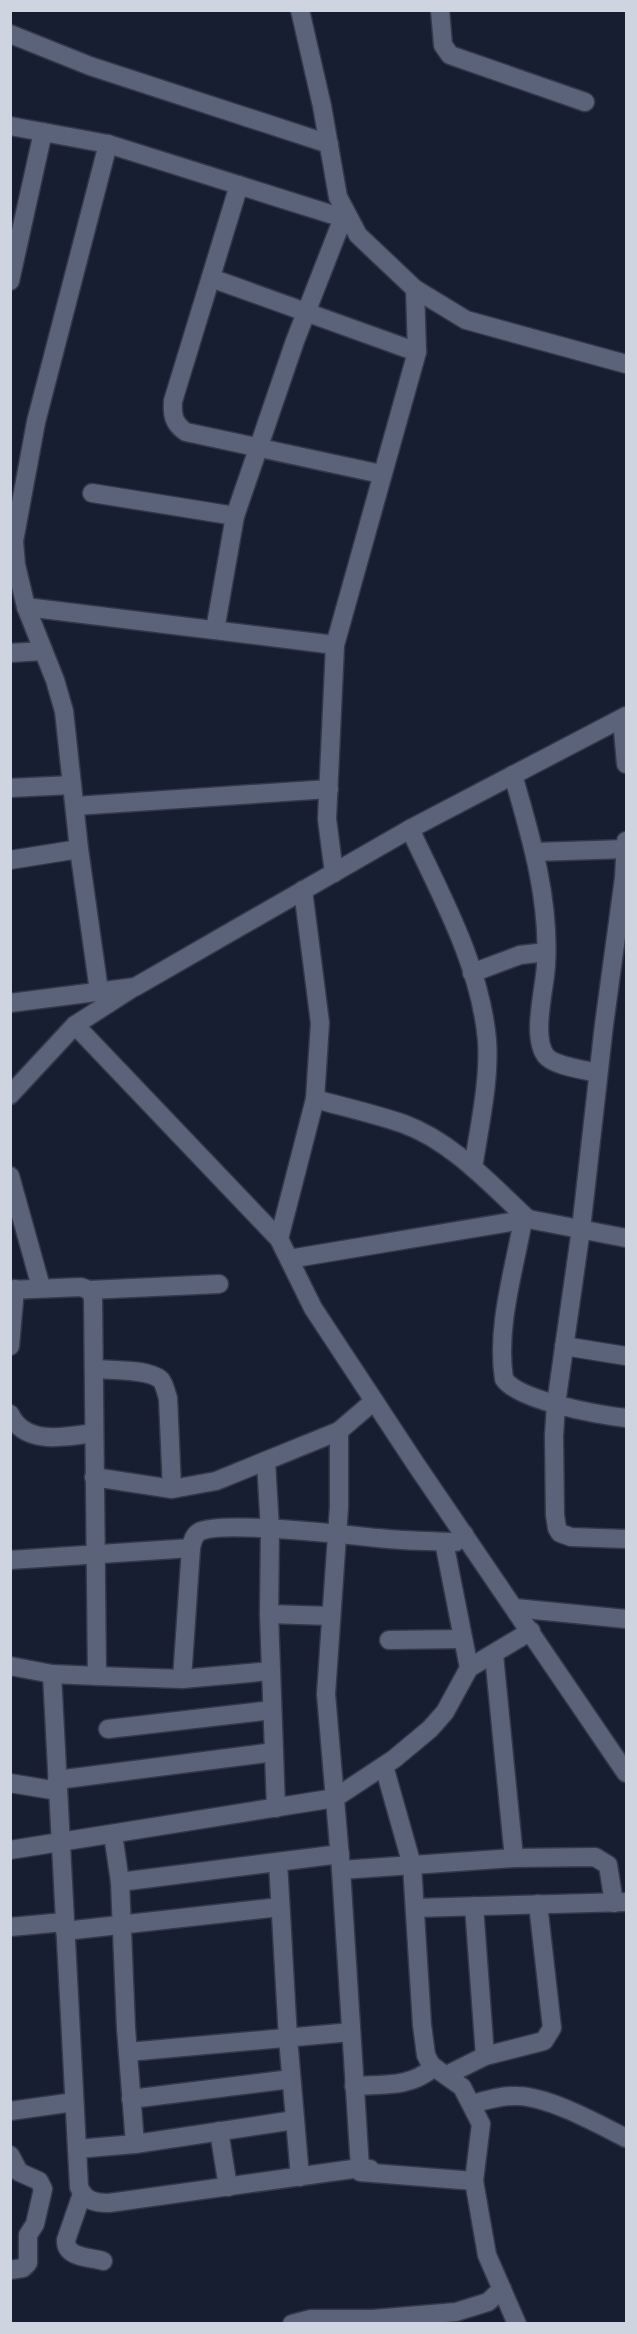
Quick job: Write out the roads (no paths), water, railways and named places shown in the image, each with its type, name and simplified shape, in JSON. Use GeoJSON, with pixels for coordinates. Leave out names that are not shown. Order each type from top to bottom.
{"type":"FeatureCollection","features":[{"type":"Feature","properties":{"kind":"street"},"geometry":{"type":"LineString","coordinates":[[300,10],[338,197],[358,235]]}},
{"type":"Feature","properties":{"kind":"street"},"geometry":{"type":"LineString","coordinates":[[440,10],[443,45],[450,55],[585,102]]}},
{"type":"Feature","properties":{"kind":"street"},"geometry":{"type":"LineString","coordinates":[[10,34],[90,66],[329,144]]}},
{"type":"Feature","properties":{"kind":"street"},"geometry":{"type":"LineString","coordinates":[[10,126],[108,144],[343,218],[415,289],[466,320],[627,364]]}},
{"type":"Feature","properties":{"kind":"street"},"geometry":{"type":"LineString","coordinates":[[10,281],[43,132]]}},
{"type":"Feature","properties":{"kind":"street"},"geometry":{"type":"LineString","coordinates":[[99,991],[79,849],[64,711],[55,680],[26,607],[16,565],[16,531],[36,422],[108,144]]}},
{"type":"Feature","properties":{"kind":"street"},"geometry":{"type":"LineString","coordinates":[[238,185],[173,401],[173,419],[186,432],[381,474]]}},
{"type":"Feature","properties":{"kind":"street"},"geometry":{"type":"LineString","coordinates":[[216,630],[235,516],[306,312],[343,218]]}},
{"type":"Feature","properties":{"kind":"street"},"geometry":{"type":"LineString","coordinates":[[211,278],[417,352]]}},
{"type":"Feature","properties":{"kind":"street"},"geometry":{"type":"LineString","coordinates":[[334,873],[327,819],[335,645],[417,352],[415,289]]}},
{"type":"Feature","properties":{"kind":"street"},"geometry":{"type":"LineString","coordinates":[[93,493],[235,516]]}},
{"type":"Feature","properties":{"kind":"street"},"geometry":{"type":"LineString","coordinates":[[26,607],[335,645]]}},
{"type":"Feature","properties":{"kind":"street"},"geometry":{"type":"LineString","coordinates":[[10,653],[44,651]]}},
{"type":"Feature","properties":{"kind":"street"},"geometry":{"type":"LineString","coordinates":[[10,1095],[75,1025],[135,987],[410,829],[624,718],[627,764]]}},
{"type":"Feature","properties":{"kind":"street"},"geometry":{"type":"LineString","coordinates":[[513,775],[535,852],[546,928],[540,1018],[542,1048],[547,1057],[554,1062],[598,1073]]}},
{"type":"Feature","properties":{"kind":"street"},"geometry":{"type":"LineString","coordinates":[[10,788],[72,785]]}},
{"type":"Feature","properties":{"kind":"street"},"geometry":{"type":"LineString","coordinates":[[75,806],[329,789]]}},
{"type":"Feature","properties":{"kind":"street"},"geometry":{"type":"LineString","coordinates":[[410,829],[467,952],[481,1003],[487,1042],[484,1088],[473,1168]]}},
{"type":"Feature","properties":{"kind":"street"},"geometry":{"type":"LineString","coordinates":[[627,841],[581,1229],[556,1404],[554,1436],[557,1528],[560,1533],[571,1537],[627,1539]]}},
{"type":"Feature","properties":{"kind":"street"},"geometry":{"type":"LineString","coordinates":[[10,860],[79,849]]}},
{"type":"Feature","properties":{"kind":"street"},"geometry":{"type":"LineString","coordinates":[[535,852],[626,849]]}},
{"type":"Feature","properties":{"kind":"street"},"geometry":{"type":"LineString","coordinates":[[279,1239],[315,1099],[320,1023],[303,890]]}},
{"type":"Feature","properties":{"kind":"street"},"geometry":{"type":"LineString","coordinates":[[472,973],[520,956],[546,952]]}},
{"type":"Feature","properties":{"kind":"street"},"geometry":{"type":"LineString","coordinates":[[10,1003],[135,987]]}},
{"type":"Feature","properties":{"kind":"street"},"geometry":{"type":"LineString","coordinates":[[75,1025],[279,1239],[313,1308],[627,1773]]}},
{"type":"Feature","properties":{"kind":"street"},"geometry":{"type":"LineString","coordinates":[[315,1099],[405,1125],[441,1144],[473,1168],[526,1220]]}},
{"type":"Feature","properties":{"kind":"street"},"geometry":{"type":"LineString","coordinates":[[11,1182],[41,1287]]}},
{"type":"Feature","properties":{"kind":"street"},"geometry":{"type":"LineString","coordinates":[[526,1220],[506,1310],[502,1353],[504,1379],[515,1389],[556,1404],[602,1416],[627,1418]]}},
{"type":"Feature","properties":{"kind":"street"},"geometry":{"type":"LineString","coordinates":[[289,1259],[526,1220],[627,1239]]}},
{"type":"Feature","properties":{"kind":"street"},"geometry":{"type":"LineString","coordinates":[[10,1346],[13,1289],[69,1286],[88,1290],[219,1284]]}},
{"type":"Feature","properties":{"kind":"street"},"geometry":{"type":"LineString","coordinates":[[88,1290],[93,1297],[94,1306],[97,1676]]}},
{"type":"Feature","properties":{"kind":"street"},"geometry":{"type":"LineString","coordinates":[[564,1346],[627,1356]]}},
{"type":"Feature","properties":{"kind":"street"},"geometry":{"type":"LineString","coordinates":[[94,1369],[140,1373],[159,1379],[164,1385],[168,1398],[172,1490]]}},
{"type":"Feature","properties":{"kind":"street"},"geometry":{"type":"LineString","coordinates":[[94,1477],[172,1490],[216,1481],[339,1431],[374,1401]]}},
{"type":"Feature","properties":{"kind":"street"},"geometry":{"type":"LineString","coordinates":[[10,1414],[15,1425],[35,1435],[58,1437],[94,1433]]}},
{"type":"Feature","properties":{"kind":"street"},"geometry":{"type":"LineString","coordinates":[[339,1431],[339,1507],[326,1694],[340,1862],[354,2086],[363,2170]]}},
{"type":"Feature","properties":{"kind":"street"},"geometry":{"type":"LineString","coordinates":[[266,1461],[270,1530],[268,1614],[276,1808]]}},
{"type":"Feature","properties":{"kind":"street"},"geometry":{"type":"LineString","coordinates":[[182,1679],[191,1548],[196,1534],[210,1529],[270,1530],[337,1533],[379,1539],[456,1542],[464,1534]]}},
{"type":"Feature","properties":{"kind":"street"},"geometry":{"type":"LineString","coordinates":[[444,1542],[469,1668]]}},
{"type":"Feature","properties":{"kind":"street"},"geometry":{"type":"LineString","coordinates":[[10,1560],[191,1548]]}},
{"type":"Feature","properties":{"kind":"street"},"geometry":{"type":"LineString","coordinates":[[515,1608],[627,1618]]}},
{"type":"Feature","properties":{"kind":"street"},"geometry":{"type":"LineString","coordinates":[[268,1614],[331,1616]]}},
{"type":"Feature","properties":{"kind":"street"},"geometry":{"type":"LineString","coordinates":[[10,1850],[335,1798],[384,1766],[430,1729],[446,1712],[469,1668],[477,1661],[494,1655],[531,1631]]}},
{"type":"Feature","properties":{"kind":"street"},"geometry":{"type":"LineString","coordinates":[[389,1640],[463,1639]]}},
{"type":"Feature","properties":{"kind":"street"},"geometry":{"type":"LineString","coordinates":[[494,1655],[514,1858]]}},
{"type":"Feature","properties":{"kind":"street"},"geometry":{"type":"LineString","coordinates":[[10,1666],[52,1674],[182,1679],[271,1671]]}},
{"type":"Feature","properties":{"kind":"street"},"geometry":{"type":"LineString","coordinates":[[52,1674],[79,2187],[82,2194],[88,2200],[109,2203],[363,2170],[474,2181]]}},
{"type":"Feature","properties":{"kind":"street"},"geometry":{"type":"LineString","coordinates":[[108,1729],[272,1710]]}},
{"type":"Feature","properties":{"kind":"street"},"geometry":{"type":"LineString","coordinates":[[10,1783],[58,1786],[274,1752]]}},
{"type":"Feature","properties":{"kind":"street"},"geometry":{"type":"LineString","coordinates":[[384,1766],[412,1865],[426,2055],[468,2096],[482,2124],[474,2181],[487,2255],[517,2324]]}},
{"type":"Feature","properties":{"kind":"street"},"geometry":{"type":"LineString","coordinates":[[113,1834],[120,1882],[135,2144]]}},
{"type":"Feature","properties":{"kind":"street"},"geometry":{"type":"LineString","coordinates":[[120,1882],[278,1862],[412,1865],[514,1858],[595,1857],[608,1865],[621,1902],[415,1908]]}},
{"type":"Feature","properties":{"kind":"street"},"geometry":{"type":"LineString","coordinates":[[278,1862],[288,2038],[300,2177]]}},
{"type":"Feature","properties":{"kind":"street"},"geometry":{"type":"LineString","coordinates":[[354,2086],[408,2082],[485,2056],[544,2041],[552,2028],[538,1904]]}},
{"type":"Feature","properties":{"kind":"street"},"geometry":{"type":"LineString","coordinates":[[474,1906],[485,2056]]}},
{"type":"Feature","properties":{"kind":"street"},"geometry":{"type":"LineString","coordinates":[[10,1928],[122,1924],[280,1907]]}},
{"type":"Feature","properties":{"kind":"street"},"geometry":{"type":"LineString","coordinates":[[128,2052],[351,2032]]}},
{"type":"Feature","properties":{"kind":"street"},"geometry":{"type":"LineString","coordinates":[[131,2099],[291,2079]]}},
{"type":"Feature","properties":{"kind":"street"},"geometry":{"type":"LineString","coordinates":[[468,2096],[520,2096],[548,2102],[627,2138]]}},
{"type":"Feature","properties":{"kind":"street"},"geometry":{"type":"LineString","coordinates":[[10,2111],[75,2102]]}},
{"type":"Feature","properties":{"kind":"street"},"geometry":{"type":"LineString","coordinates":[[77,2149],[135,2144],[295,2120]]}},
{"type":"Feature","properties":{"kind":"street"},"geometry":{"type":"LineString","coordinates":[[219,2131],[228,2187]]}},
{"type":"Feature","properties":{"kind":"street"},"geometry":{"type":"LineString","coordinates":[[10,2155],[19,2172],[39,2181],[43,2188],[35,2224],[28,2235],[28,2263],[23,2268],[10,2270]]}},
{"type":"Feature","properties":{"kind":"street"},"geometry":{"type":"LineString","coordinates":[[82,2194],[66,2240],[67,2248],[70,2253],[103,2261]]}},
{"type":"Feature","properties":{"kind":"street"},"geometry":{"type":"LineString","coordinates":[[292,2324],[321,2318],[397,2320],[456,2312],[488,2302],[502,2289]]}}]}
